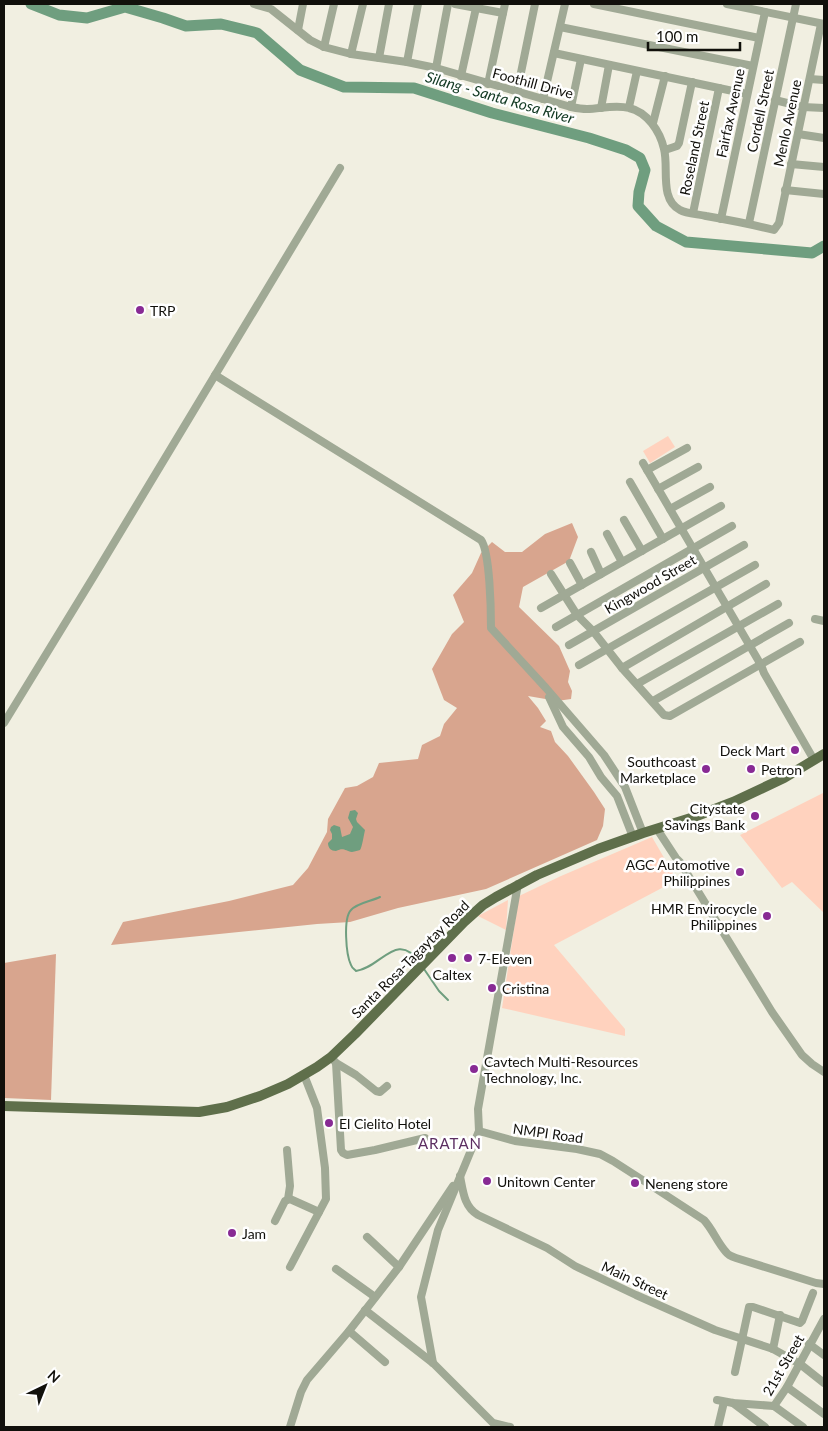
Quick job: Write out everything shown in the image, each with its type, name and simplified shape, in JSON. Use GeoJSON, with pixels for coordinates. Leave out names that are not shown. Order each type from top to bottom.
{"type":"FeatureCollection","features":[{"type":"Feature","properties":{"kind":"main road","name":"Santa Rosa-Tagaytay Road"},"geometry":{"type":"LineString","coordinates":[[4,1106],[199,1112],[226,1107],[260,1096],[333,1060],[355,1034],[430,956],[483,905],[518,884],[572,860],[733,802],[784,778],[824,754]]}},
{"type":"Feature","properties":{"kind":"street","name":"Foothill Drive"},"geometry":{"type":"LineString","coordinates":[[254,4],[272,6],[310,40],[324,47],[351,54],[436,68],[571,107],[585,109],[629,108]]}},
{"type":"Feature","properties":{"kind":"street"},"geometry":{"type":"LineString","coordinates":[[298,30],[303,4]]}},
{"type":"Feature","properties":{"kind":"street"},"geometry":{"type":"LineString","coordinates":[[324,47],[334,4]]}},
{"type":"Feature","properties":{"kind":"street"},"geometry":{"type":"LineString","coordinates":[[351,54],[363,4]]}},
{"type":"Feature","properties":{"kind":"street"},"geometry":{"type":"LineString","coordinates":[[379,58],[389,4]]}},
{"type":"Feature","properties":{"kind":"street"},"geometry":{"type":"LineString","coordinates":[[407,62],[418,4]]}},
{"type":"Feature","properties":{"kind":"street"},"geometry":{"type":"LineString","coordinates":[[436,68],[448,4]]}},
{"type":"Feature","properties":{"kind":"street"},"geometry":{"type":"LineString","coordinates":[[455,4],[503,13]]}},
{"type":"Feature","properties":{"kind":"street"},"geometry":{"type":"LineString","coordinates":[[488,84],[505,4]]}},
{"type":"Feature","properties":{"kind":"street"},"geometry":{"type":"LineString","coordinates":[[517,92],[535,4]]}},
{"type":"Feature","properties":{"kind":"street"},"geometry":{"type":"LineString","coordinates":[[543,99],[565,4]]}},
{"type":"Feature","properties":{"kind":"street"},"geometry":{"type":"LineString","coordinates":[[594,4],[759,38]]}},
{"type":"Feature","properties":{"kind":"street"},"geometry":{"type":"LineString","coordinates":[[727,4],[822,24]]}},
{"type":"Feature","properties":{"kind":"street","name":"Cordell Street"},"geometry":{"type":"LineString","coordinates":[[748,223],[796,4]]}},
{"type":"Feature","properties":{"kind":"street"},"geometry":{"type":"LineString","coordinates":[[461,76],[476,8]]}},
{"type":"Feature","properties":{"kind":"street","name":"Fairfax Avenue"},"geometry":{"type":"LineString","coordinates":[[721,219],[765,12]]}},
{"type":"Feature","properties":{"kind":"street","name":"Menlo Avenue"},"geometry":{"type":"LineString","coordinates":[[748,223],[774,230],[779,223],[822,24]]}},
{"type":"Feature","properties":{"kind":"street"},"geometry":{"type":"LineString","coordinates":[[560,27],[753,66]]}},
{"type":"Feature","properties":{"kind":"street"},"geometry":{"type":"LineString","coordinates":[[815,51],[824,52]]}},
{"type":"Feature","properties":{"kind":"street"},"geometry":{"type":"LineString","coordinates":[[554,53],[747,94]]}},
{"type":"Feature","properties":{"kind":"street"},"geometry":{"type":"LineString","coordinates":[[571,107],[581,59]]}},
{"type":"Feature","properties":{"kind":"street"},"geometry":{"type":"LineString","coordinates":[[602,108],[609,65]]}},
{"type":"Feature","properties":{"kind":"street"},"geometry":{"type":"LineString","coordinates":[[637,71],[629,108],[641,113],[653,123],[664,150],[666,186],[673,204],[680,210],[748,223]]}},
{"type":"Feature","properties":{"kind":"street"},"geometry":{"type":"LineString","coordinates":[[653,123],[665,76]]}},
{"type":"Feature","properties":{"kind":"street"},"geometry":{"type":"LineString","coordinates":[[810,79],[824,80]]}},
{"type":"Feature","properties":{"kind":"street"},"geometry":{"type":"LineString","coordinates":[[664,150],[677,146],[679,143],[692,82]]}},
{"type":"Feature","properties":{"kind":"street","name":"Roseland Street"},"geometry":{"type":"LineString","coordinates":[[693,213],[719,88]]}},
{"type":"Feature","properties":{"kind":"street"},"geometry":{"type":"LineString","coordinates":[[775,100],[803,107],[824,108]]}},
{"type":"Feature","properties":{"kind":"street"},"geometry":{"type":"LineString","coordinates":[[798,134],[824,138]]}},
{"type":"Feature","properties":{"kind":"street"},"geometry":{"type":"LineString","coordinates":[[791,164],[824,167]]}},
{"type":"Feature","properties":{"kind":"street"},"geometry":{"type":"LineString","coordinates":[[4,723],[340,168]]}},
{"type":"Feature","properties":{"kind":"street"},"geometry":{"type":"LineString","coordinates":[[785,190],[824,194]]}},
{"type":"Feature","properties":{"kind":"street"},"geometry":{"type":"LineString","coordinates":[[215,375],[484,543],[491,598],[491,628],[604,755],[625,787],[644,833]]}},
{"type":"Feature","properties":{"kind":"street"},"geometry":{"type":"LineString","coordinates":[[687,448],[645,466],[814,760]]}},
{"type":"Feature","properties":{"kind":"street"},"geometry":{"type":"LineString","coordinates":[[658,489],[698,467]]}},
{"type":"Feature","properties":{"kind":"street"},"geometry":{"type":"LineString","coordinates":[[630,482],[663,539]]}},
{"type":"Feature","properties":{"kind":"street"},"geometry":{"type":"LineString","coordinates":[[670,509],[710,487]]}},
{"type":"Feature","properties":{"kind":"street"},"geometry":{"type":"LineString","coordinates":[[541,608],[721,506]]}},
{"type":"Feature","properties":{"kind":"street"},"geometry":{"type":"LineString","coordinates":[[624,520],[642,551]]}},
{"type":"Feature","properties":{"kind":"street"},"geometry":{"type":"LineString","coordinates":[[556,627],[732,526]]}},
{"type":"Feature","properties":{"kind":"street"},"geometry":{"type":"LineString","coordinates":[[607,534],[622,562]]}},
{"type":"Feature","properties":{"kind":"street","name":"Kingwood Street"},"geometry":{"type":"LineString","coordinates":[[569,646],[744,545]]}},
{"type":"Feature","properties":{"kind":"street"},"geometry":{"type":"LineString","coordinates":[[591,552],[601,574]]}},
{"type":"Feature","properties":{"kind":"street"},"geometry":{"type":"LineString","coordinates":[[570,563],[582,585]]}},
{"type":"Feature","properties":{"kind":"street"},"geometry":{"type":"LineString","coordinates":[[579,665],[755,565]]}},
{"type":"Feature","properties":{"kind":"street"},"geometry":{"type":"LineString","coordinates":[[551,574],[578,615],[664,715],[670,716],[800,642]]}},
{"type":"Feature","properties":{"kind":"street"},"geometry":{"type":"LineString","coordinates":[[622,668],[766,584]]}},
{"type":"Feature","properties":{"kind":"street"},"geometry":{"type":"LineString","coordinates":[[637,684],[778,604]]}},
{"type":"Feature","properties":{"kind":"street"},"geometry":{"type":"LineString","coordinates":[[815,620],[824,621]]}},
{"type":"Feature","properties":{"kind":"street"},"geometry":{"type":"LineString","coordinates":[[653,701],[789,623]]}},
{"type":"Feature","properties":{"kind":"street"},"geometry":{"type":"LineString","coordinates":[[546,688],[563,727],[589,757],[601,777],[617,796],[633,837]]}},
{"type":"Feature","properties":{"kind":"street"},"geometry":{"type":"LineString","coordinates":[[659,828],[679,856],[680,862],[772,1012],[802,1055],[824,1072]]}},
{"type":"Feature","properties":{"kind":"street"},"geometry":{"type":"LineString","coordinates":[[433,1363],[422,1297],[438,1230],[479,1131],[478,1109],[518,884]]}},
{"type":"Feature","properties":{"kind":"street"},"geometry":{"type":"LineString","coordinates":[[333,1060],[376,1091],[380,1092],[387,1086]]}},
{"type":"Feature","properties":{"kind":"street"},"geometry":{"type":"LineString","coordinates":[[333,1060],[341,1150],[343,1153],[347,1155],[375,1150],[425,1138]]}},
{"type":"Feature","properties":{"kind":"street"},"geometry":{"type":"LineString","coordinates":[[290,1267],[326,1199],[325,1168],[317,1108],[304,1075]]}},
{"type":"Feature","properties":{"kind":"street","name":"NMPI Road"},"geometry":{"type":"LineString","coordinates":[[479,1131],[515,1141],[600,1154],[704,1220],[730,1255],[824,1284]]}},
{"type":"Feature","properties":{"kind":"street"},"geometry":{"type":"LineString","coordinates":[[275,1221],[285,1201],[288,1199],[290,1186],[287,1150]]}},
{"type":"Feature","properties":{"kind":"street"},"geometry":{"type":"LineString","coordinates":[[290,1427],[301,1392],[307,1380],[349,1331],[399,1266],[460,1176]]}},
{"type":"Feature","properties":{"kind":"street","name":"Main Street"},"geometry":{"type":"LineString","coordinates":[[460,1176],[467,1205],[474,1213],[547,1248],[575,1266],[636,1295],[715,1330],[773,1349],[800,1364],[824,1383]]}},
{"type":"Feature","properties":{"kind":"street"},"geometry":{"type":"LineString","coordinates":[[288,1199],[319,1212]]}},
{"type":"Feature","properties":{"kind":"street"},"geometry":{"type":"LineString","coordinates":[[367,1237],[399,1266]]}},
{"type":"Feature","properties":{"kind":"street"},"geometry":{"type":"LineString","coordinates":[[336,1269],[375,1297]]}},
{"type":"Feature","properties":{"kind":"street"},"geometry":{"type":"LineString","coordinates":[[735,1372],[749,1307],[801,1322],[813,1293]]}},
{"type":"Feature","properties":{"kind":"street"},"geometry":{"type":"LineString","coordinates":[[365,1310],[433,1363],[494,1423],[510,1427]]}},
{"type":"Feature","properties":{"kind":"street"},"geometry":{"type":"LineString","coordinates":[[773,1349],[780,1315]]}},
{"type":"Feature","properties":{"kind":"street","name":"21st Street"},"geometry":{"type":"LineString","coordinates":[[720,1426],[720,1401],[733,1404],[774,1406],[800,1364],[809,1344],[824,1322]]}},
{"type":"Feature","properties":{"kind":"street"},"geometry":{"type":"LineString","coordinates":[[349,1331],[385,1362]]}},
{"type":"Feature","properties":{"kind":"street"},"geometry":{"type":"LineString","coordinates":[[809,1344],[824,1355]]}},
{"type":"Feature","properties":{"kind":"street"},"geometry":{"type":"LineString","coordinates":[[787,1387],[824,1414]]}},
{"type":"Feature","properties":{"kind":"street"},"geometry":{"type":"LineString","coordinates":[[733,1404],[765,1427]]}},
{"type":"Feature","properties":{"kind":"street"},"geometry":{"type":"LineString","coordinates":[[774,1406],[803,1427]]}},
{"type":"Feature","properties":{"kind":"shaded area"},"geometry":{"type":"Polygon","coordinates":[[[668,436],[675,447],[650,463],[643,451],[668,436]]]}},
{"type":"Feature","properties":{"kind":"shaded area"},"geometry":{"type":"Polygon","coordinates":[[[572,523],[578,537],[569,561],[523,587],[519,607],[559,646],[570,671],[568,682],[572,691],[571,699],[557,701],[528,696],[546,721],[540,727],[551,731],[555,742],[568,756],[605,809],[603,826],[597,840],[486,889],[398,908],[350,922],[111,945],[123,922],[229,901],[293,885],[308,868],[327,832],[328,819],[345,788],[357,786],[373,777],[379,763],[418,759],[422,745],[440,736],[444,724],[457,708],[444,700],[432,669],[452,634],[464,622],[453,595],[472,573],[481,553],[492,542],[505,552],[522,552],[545,534],[572,523]]]}},
{"type":"Feature","properties":{"kind":"shaded area"},"geometry":{"type":"Polygon","coordinates":[[[823,793],[824,913],[792,882],[782,888],[740,835],[823,793]]]}},
{"type":"Feature","properties":{"kind":"shaded area"},"geometry":{"type":"Polygon","coordinates":[[[355,810],[358,813],[357,822],[365,830],[361,849],[352,852],[343,849],[336,851],[329,848],[328,843],[332,839],[330,830],[334,825],[340,827],[342,837],[350,834],[353,827],[348,818],[350,811],[355,810]]]}},
{"type":"Feature","properties":{"kind":"shaded area"},"geometry":{"type":"Polygon","coordinates":[[[652,837],[677,880],[554,945],[625,1029],[625,1036],[502,1008],[519,896],[652,837]]]}},
{"type":"Feature","properties":{"kind":"shaded area"},"geometry":{"type":"Polygon","coordinates":[[[508,900],[506,930],[478,916],[508,900]]]}},
{"type":"Feature","properties":{"kind":"shaded area"},"geometry":{"type":"Polygon","coordinates":[[[56,954],[51,1100],[4,1098],[4,963],[56,954]]]}},
{"type":"Feature","properties":{"kind":"waterway","name":"Silang - Santa Rosa River"},"geometry":{"type":"LineString","coordinates":[[31,4],[59,15],[87,18],[125,7],[186,26],[221,24],[257,33],[300,70],[344,87],[414,88],[492,113],[589,138],[626,150],[640,158],[645,170],[639,192],[638,206],[656,226],[686,242],[812,253],[824,246]]}},
{"type":"Feature","properties":{"kind":"waterway"},"geometry":{"type":"LineString","coordinates":[[380,897],[357,906],[348,914],[346,937],[349,960],[352,967],[356,971],[365,968],[389,953],[404,949],[412,953],[420,963]]}},
{"type":"Feature","properties":{"kind":"waterway"},"geometry":{"type":"LineString","coordinates":[[424,969],[439,991],[448,1000]]}},
{"type":"Feature","properties":{"kind":"place","name":"TRP"},"geometry":{"type":"Point","coordinates":[140,310]}},
{"type":"Feature","properties":{"kind":"place","name":"Deck Mart"},"geometry":{"type":"Point","coordinates":[795,750]}},
{"type":"Feature","properties":{"kind":"place","name":"Southcoast Marketplace"},"geometry":{"type":"Point","coordinates":[706,769]}},
{"type":"Feature","properties":{"kind":"place","name":"Petron"},"geometry":{"type":"Point","coordinates":[751,769]}},
{"type":"Feature","properties":{"kind":"place","name":"Citystate Savings Bank"},"geometry":{"type":"Point","coordinates":[755,816]}},
{"type":"Feature","properties":{"kind":"place","name":"AGC Automotive Philippines"},"geometry":{"type":"Point","coordinates":[740,872]}},
{"type":"Feature","properties":{"kind":"place","name":"HMR Envirocycle Philippines"},"geometry":{"type":"Point","coordinates":[767,916]}},
{"type":"Feature","properties":{"kind":"place","name":"Caltex"},"geometry":{"type":"Point","coordinates":[452,958]}},
{"type":"Feature","properties":{"kind":"place","name":"7-Eleven"},"geometry":{"type":"Point","coordinates":[468,958]}},
{"type":"Feature","properties":{"kind":"place","name":"Cristina"},"geometry":{"type":"Point","coordinates":[492,988]}},
{"type":"Feature","properties":{"kind":"place","name":"Cavtech Multi-Resources Technology, Inc."},"geometry":{"type":"Point","coordinates":[474,1069]}},
{"type":"Feature","properties":{"kind":"place","name":"El Cielito Hotel"},"geometry":{"type":"Point","coordinates":[329,1123]}},
{"type":"Feature","properties":{"kind":"place","name":"Unitown Center"},"geometry":{"type":"Point","coordinates":[487,1181]}},
{"type":"Feature","properties":{"kind":"place","name":"Neneng store"},"geometry":{"type":"Point","coordinates":[635,1183]}},
{"type":"Feature","properties":{"kind":"place","name":"Jam"},"geometry":{"type":"Point","coordinates":[232,1233]}},
{"type":"Feature","properties":{"kind":"district","name":"ARATAN"},"geometry":{"type":"Point","coordinates":[450,1143]}}]}
